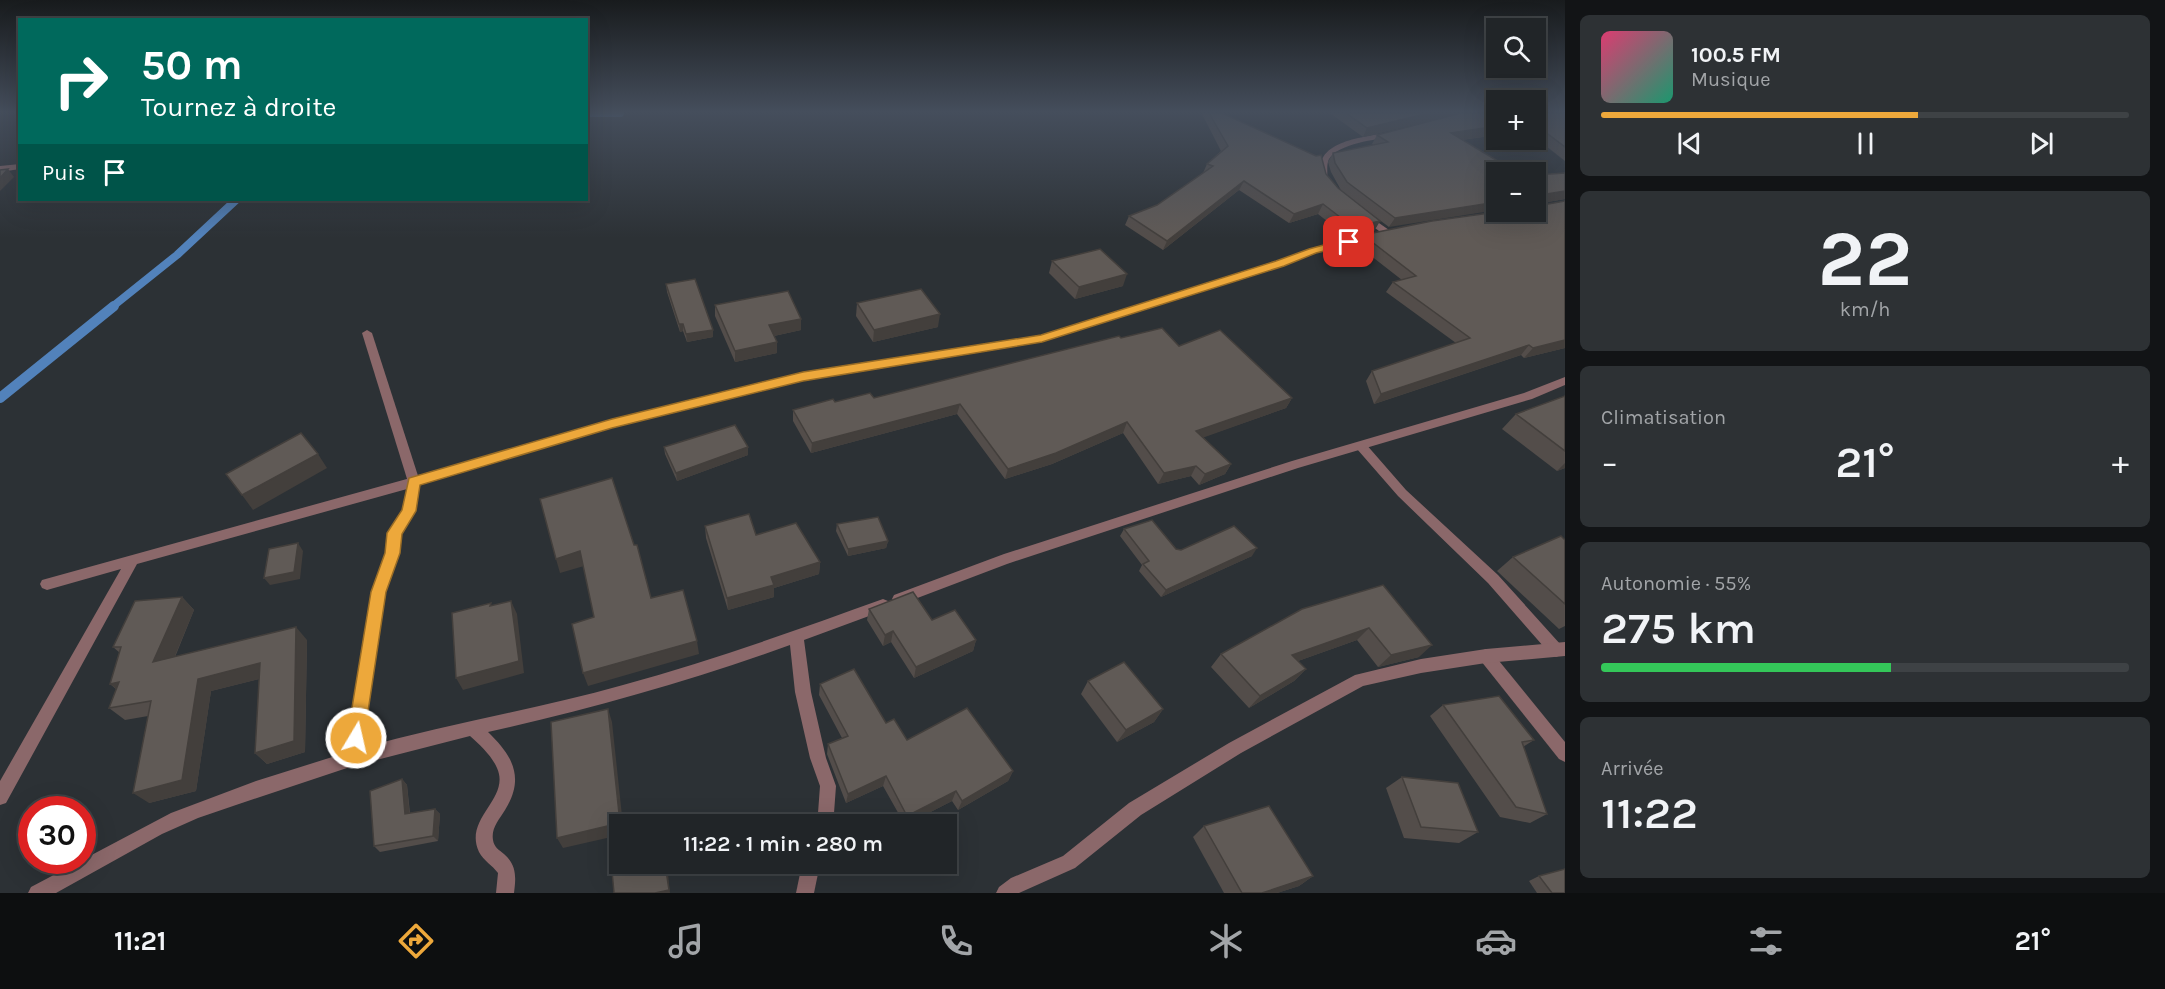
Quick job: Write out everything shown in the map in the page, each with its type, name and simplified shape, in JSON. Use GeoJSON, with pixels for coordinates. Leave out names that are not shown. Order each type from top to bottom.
{"type":"FeatureCollection","features":[{"type":"Feature","properties":{"kind":"street"},"geometry":{"type":"LineString","coordinates":[[1327,155],[1322,160],[1321,168],[1327,184]]}},
{"type":"Feature","properties":{"kind":"street"},"geometry":{"type":"LineString","coordinates":[[0,169],[18,166]]}},
{"type":"Feature","properties":{"kind":"street"},"geometry":{"type":"LineString","coordinates":[[46,584],[414,482],[612,423],[803,377],[1042,338],[1280,264],[1312,251],[1391,231],[1362,213]]}},
{"type":"Feature","properties":{"kind":"street"},"geometry":{"type":"LineString","coordinates":[[352,758],[378,592],[392,553],[394,533],[409,511],[414,482],[367,333]]}},
{"type":"Feature","properties":{"kind":"street"},"geometry":{"type":"LineString","coordinates":[[37,893],[159,827],[196,811],[352,758],[587,702],[682,675],[796,637],[1004,560],[1296,464],[1528,396],[1565,381]]}},
{"type":"Feature","properties":{"kind":"street"},"geometry":{"type":"LineString","coordinates":[[1361,446],[1402,493],[1493,579],[1560,650]]}},
{"type":"Feature","properties":{"kind":"street"},"geometry":{"type":"LineString","coordinates":[[0,797],[133,560]]}},
{"type":"Feature","properties":{"kind":"street"},"geometry":{"type":"LineString","coordinates":[[796,637],[803,692],[818,758],[828,786],[826,814]]}},
{"type":"Feature","properties":{"kind":"street"},"geometry":{"type":"LineString","coordinates":[[1005,893],[1017,884],[1069,862],[1135,809],[1235,748],[1360,680],[1421,666],[1486,656],[1560,650]]}},
{"type":"Feature","properties":{"kind":"street"},"geometry":{"type":"LineString","coordinates":[[1486,656],[1565,754]]}},
{"type":"Feature","properties":{"kind":"street"},"geometry":{"type":"LineString","coordinates":[[472,728],[497,751],[505,765],[508,780],[506,793],[488,820],[484,836],[486,846],[492,856],[506,868],[510,877],[505,893]]}},
{"type":"Feature","properties":{"kind":"street"},"geometry":{"type":"LineString","coordinates":[[805,893],[809,874]]}},
{"type":"Feature","properties":{"kind":"building"},"geometry":{"type":"Polygon","coordinates":[[[1218,155],[1321,155],[1326,174],[1338,188],[1380,221],[1353,227],[1323,204],[1294,214],[1244,181],[1167,241],[1129,216],[1157,205],[1213,166],[1207,164],[1218,155]]]}},
{"type":"Feature","properties":{"kind":"building"},"geometry":{"type":"Polygon","coordinates":[[[1333,155],[1487,155],[1499,162],[1486,162],[1486,204],[1395,218],[1347,182],[1335,163],[1333,155]]]}},
{"type":"Feature","properties":{"kind":"building"},"geometry":{"type":"Polygon","coordinates":[[[8,169],[0,178],[0,170],[8,169]]]}},
{"type":"Feature","properties":{"kind":"building"},"geometry":{"type":"Polygon","coordinates":[[[1565,173],[1565,191],[1546,194],[1546,174],[1565,173]]]}},
{"type":"Feature","properties":{"kind":"building"},"geometry":{"type":"Polygon","coordinates":[[[1565,201],[1565,340],[1533,348],[1529,345],[1381,394],[1372,371],[1470,338],[1393,282],[1416,276],[1363,235],[1432,221],[1486,214],[1486,222],[1546,222],[1546,204],[1565,201]]]}},
{"type":"Feature","properties":{"kind":"building"},"geometry":{"type":"Polygon","coordinates":[[[1100,249],[1127,274],[1079,287],[1052,261],[1100,249]]]}},
{"type":"Feature","properties":{"kind":"building"},"geometry":{"type":"Polygon","coordinates":[[[695,279],[713,330],[686,334],[683,324],[679,324],[666,284],[695,279]]]}},
{"type":"Feature","properties":{"kind":"building"},"geometry":{"type":"Polygon","coordinates":[[[921,289],[940,314],[874,330],[857,303],[921,289]]]}},
{"type":"Feature","properties":{"kind":"building"},"geometry":{"type":"Polygon","coordinates":[[[788,291],[801,319],[769,325],[777,342],[735,351],[715,305],[788,291]]]}},
{"type":"Feature","properties":{"kind":"building"},"geometry":{"type":"Polygon","coordinates":[[[1162,328],[1179,346],[1220,330],[1292,398],[1196,431],[1231,464],[1205,474],[1196,466],[1164,473],[1127,422],[1056,453],[1008,469],[960,404],[812,443],[793,410],[833,399],[835,402],[870,393],[874,398],[1119,336],[1121,338],[1162,328]]]}},
{"type":"Feature","properties":{"kind":"building"},"geometry":{"type":"Polygon","coordinates":[[[1565,396],[1565,451],[1516,414],[1565,396]]]}},
{"type":"Feature","properties":{"kind":"building"},"geometry":{"type":"Polygon","coordinates":[[[735,425],[748,447],[676,473],[664,447],[735,425]]]}},
{"type":"Feature","properties":{"kind":"building"},"geometry":{"type":"Polygon","coordinates":[[[301,433],[318,454],[242,495],[226,474],[301,433]]]}},
{"type":"Feature","properties":{"kind":"building"},"geometry":{"type":"Polygon","coordinates":[[[612,478],[634,545],[637,545],[651,598],[683,590],[697,641],[583,673],[572,624],[594,617],[580,551],[556,559],[540,499],[612,478]]]}},
{"type":"Feature","properties":{"kind":"building"},"geometry":{"type":"Polygon","coordinates":[[[749,514],[756,535],[796,523],[820,562],[771,577],[774,585],[727,598],[705,526],[749,514]]]}},
{"type":"Feature","properties":{"kind":"building"},"geometry":{"type":"Polygon","coordinates":[[[878,517],[888,541],[848,549],[837,524],[878,517]]]}},
{"type":"Feature","properties":{"kind":"building"},"geometry":{"type":"Polygon","coordinates":[[[1152,520],[1176,549],[1181,550],[1234,526],[1257,548],[1166,590],[1143,564],[1149,561],[1124,529],[1152,520]]]}},
{"type":"Feature","properties":{"kind":"building"},"geometry":{"type":"Polygon","coordinates":[[[1561,536],[1565,540],[1565,604],[1513,557],[1561,536]]]}},
{"type":"Feature","properties":{"kind":"building"},"geometry":{"type":"Polygon","coordinates":[[[298,543],[294,572],[264,578],[269,549],[298,543]]]}},
{"type":"Feature","properties":{"kind":"building"},"geometry":{"type":"Polygon","coordinates":[[[1383,585],[1432,645],[1391,655],[1369,628],[1292,655],[1306,669],[1260,696],[1221,654],[1302,609],[1383,585]]]}},
{"type":"Feature","properties":{"kind":"building"},"geometry":{"type":"Polygon","coordinates":[[[913,592],[932,620],[955,610],[976,640],[916,667],[893,631],[885,635],[869,609],[913,592]]]}},
{"type":"Feature","properties":{"kind":"building"},"geometry":{"type":"Polygon","coordinates":[[[182,597],[153,662],[296,627],[294,741],[255,753],[260,663],[198,679],[182,780],[133,793],[151,701],[109,708],[119,682],[110,684],[121,647],[113,647],[135,601],[182,597]]]}},
{"type":"Feature","properties":{"kind":"building"},"geometry":{"type":"Polygon","coordinates":[[[511,601],[519,661],[456,678],[452,613],[491,603],[490,606],[511,601]]]}},
{"type":"Feature","properties":{"kind":"building"},"geometry":{"type":"Polygon","coordinates":[[[1124,662],[1163,709],[1126,730],[1088,681],[1124,662]]]}},
{"type":"Feature","properties":{"kind":"building"},"geometry":{"type":"Polygon","coordinates":[[[854,669],[886,723],[894,719],[907,740],[967,708],[1013,771],[962,801],[956,791],[911,814],[906,814],[886,776],[848,794],[828,744],[848,736],[820,684],[854,669]]]}},
{"type":"Feature","properties":{"kind":"building"},"geometry":{"type":"Polygon","coordinates":[[[1499,696],[1534,740],[1522,742],[1547,814],[1516,807],[1443,705],[1499,696]]]}},
{"type":"Feature","properties":{"kind":"building"},"geometry":{"type":"Polygon","coordinates":[[[608,709],[619,814],[609,814],[609,826],[557,838],[551,722],[608,709]]]}},
{"type":"Feature","properties":{"kind":"building"},"geometry":{"type":"Polygon","coordinates":[[[1402,777],[1458,783],[1478,832],[1421,827],[1402,777]]]}},
{"type":"Feature","properties":{"kind":"building"},"geometry":{"type":"Polygon","coordinates":[[[402,779],[405,814],[435,809],[433,836],[374,846],[370,791],[402,779]]]}},
{"type":"Feature","properties":{"kind":"building"},"geometry":{"type":"Polygon","coordinates":[[[1269,806],[1313,876],[1262,893],[1242,893],[1204,826],[1269,806]]]}},
{"type":"Feature","properties":{"kind":"building"},"geometry":{"type":"Polygon","coordinates":[[[1565,869],[1565,893],[1552,893],[1539,876],[1565,869]]]}},
{"type":"Feature","properties":{"kind":"building"},"geometry":{"type":"Polygon","coordinates":[[[612,874],[667,874],[669,890],[655,893],[614,893],[612,874]]]}},
{"type":"Feature","properties":{"kind":"waterway"},"geometry":{"type":"LineString","coordinates":[[112,307],[177,255],[235,201]]}},
{"type":"Feature","properties":{"kind":"waterway"},"geometry":{"type":"LineString","coordinates":[[0,398],[114,306]]}},
{"type":"Feature","properties":{"kind":"route"},"geometry":{"type":"LineString","coordinates":[[356,738],[378,592],[392,553],[394,533],[409,511],[414,482],[612,423],[803,377],[1042,338],[1280,264],[1312,251],[1349,242]]}}]}
